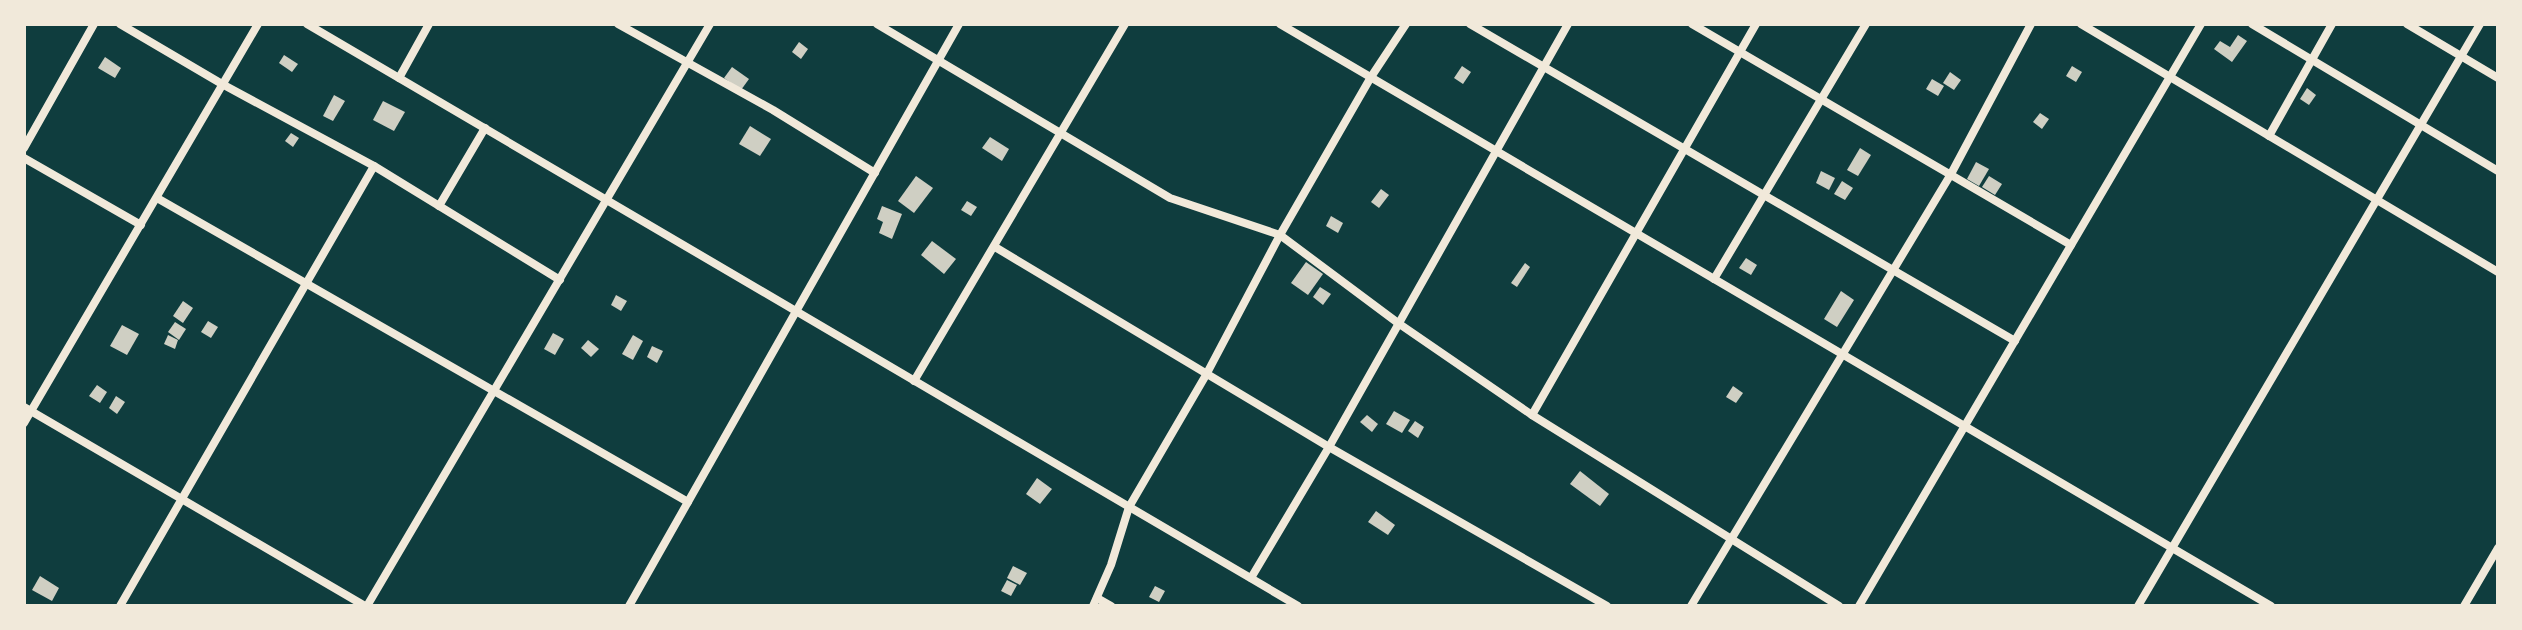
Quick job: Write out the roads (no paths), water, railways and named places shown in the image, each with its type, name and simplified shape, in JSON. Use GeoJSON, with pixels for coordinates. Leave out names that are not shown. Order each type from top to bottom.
{"type":"FeatureCollection","features":[{"type":"Feature","properties":{"kind":"street"},"geometry":{"type":"LineString","coordinates":[[24,148],[94,24]]}},
{"type":"Feature","properties":{"kind":"street"},"geometry":{"type":"LineString","coordinates":[[120,24],[222,84],[374,166],[560,280]]}},
{"type":"Feature","properties":{"kind":"street"},"geometry":{"type":"LineString","coordinates":[[24,423],[28,409],[141,225],[258,24]]}},
{"type":"Feature","properties":{"kind":"street"},"geometry":{"type":"LineString","coordinates":[[307,24],[1298,606]]}},
{"type":"Feature","properties":{"kind":"street"},"geometry":{"type":"LineString","coordinates":[[399,78],[429,24]]}},
{"type":"Feature","properties":{"kind":"street"},"geometry":{"type":"LineString","coordinates":[[618,24],[773,110],[875,173]]}},
{"type":"Feature","properties":{"kind":"street"},"geometry":{"type":"LineString","coordinates":[[28,409],[366,606],[710,24]]}},
{"type":"Feature","properties":{"kind":"street"},"geometry":{"type":"LineString","coordinates":[[877,24],[1170,198],[1280,235],[1398,323],[1532,415],[1839,606]]}},
{"type":"Feature","properties":{"kind":"street"},"geometry":{"type":"LineString","coordinates":[[629,606],[959,24]]}},
{"type":"Feature","properties":{"kind":"street"},"geometry":{"type":"LineString","coordinates":[[914,381],[1125,24]]}},
{"type":"Feature","properties":{"kind":"street"},"geometry":{"type":"LineString","coordinates":[[1281,24],[2271,606]]}},
{"type":"Feature","properties":{"kind":"street"},"geometry":{"type":"LineString","coordinates":[[1111,606],[1095,602],[1129,507],[1206,375],[1280,235],[1371,77],[1406,24]]}},
{"type":"Feature","properties":{"kind":"street"},"geometry":{"type":"LineString","coordinates":[[1470,24],[2015,341]]}},
{"type":"Feature","properties":{"kind":"street"},"geometry":{"type":"LineString","coordinates":[[1251,578],[1329,447],[1568,24]]}},
{"type":"Feature","properties":{"kind":"street"},"geometry":{"type":"LineString","coordinates":[[1692,24],[2071,245]]}},
{"type":"Feature","properties":{"kind":"street"},"geometry":{"type":"LineString","coordinates":[[1532,415],[1756,24]]}},
{"type":"Feature","properties":{"kind":"street"},"geometry":{"type":"LineString","coordinates":[[1714,279],[1866,24]]}},
{"type":"Feature","properties":{"kind":"street"},"geometry":{"type":"LineString","coordinates":[[1691,606],[1951,174],[2031,24]]}},
{"type":"Feature","properties":{"kind":"street"},"geometry":{"type":"LineString","coordinates":[[2081,24],[2498,272]]}},
{"type":"Feature","properties":{"kind":"street"},"geometry":{"type":"LineString","coordinates":[[1859,606],[2201,24]]}},
{"type":"Feature","properties":{"kind":"street"},"geometry":{"type":"LineString","coordinates":[[2252,24],[2498,171]]}},
{"type":"Feature","properties":{"kind":"street"},"geometry":{"type":"LineString","coordinates":[[2269,136],[2332,24]]}},
{"type":"Feature","properties":{"kind":"street"},"geometry":{"type":"LineString","coordinates":[[2407,24],[2498,78]]}},
{"type":"Feature","properties":{"kind":"street"},"geometry":{"type":"LineString","coordinates":[[2138,606],[2480,24]]}},
{"type":"Feature","properties":{"kind":"street"},"geometry":{"type":"LineString","coordinates":[[439,206],[485,128]]}},
{"type":"Feature","properties":{"kind":"street"},"geometry":{"type":"LineString","coordinates":[[24,158],[141,225]]}},
{"type":"Feature","properties":{"kind":"street"},"geometry":{"type":"LineString","coordinates":[[120,606],[374,166]]}},
{"type":"Feature","properties":{"kind":"street"},"geometry":{"type":"LineString","coordinates":[[157,198],[688,502]]}},
{"type":"Feature","properties":{"kind":"street"},"geometry":{"type":"LineString","coordinates":[[995,247],[1206,375],[1607,606]]}},
{"type":"Feature","properties":{"kind":"street"},"geometry":{"type":"LineString","coordinates":[[2464,606],[2498,548]]}}]}
